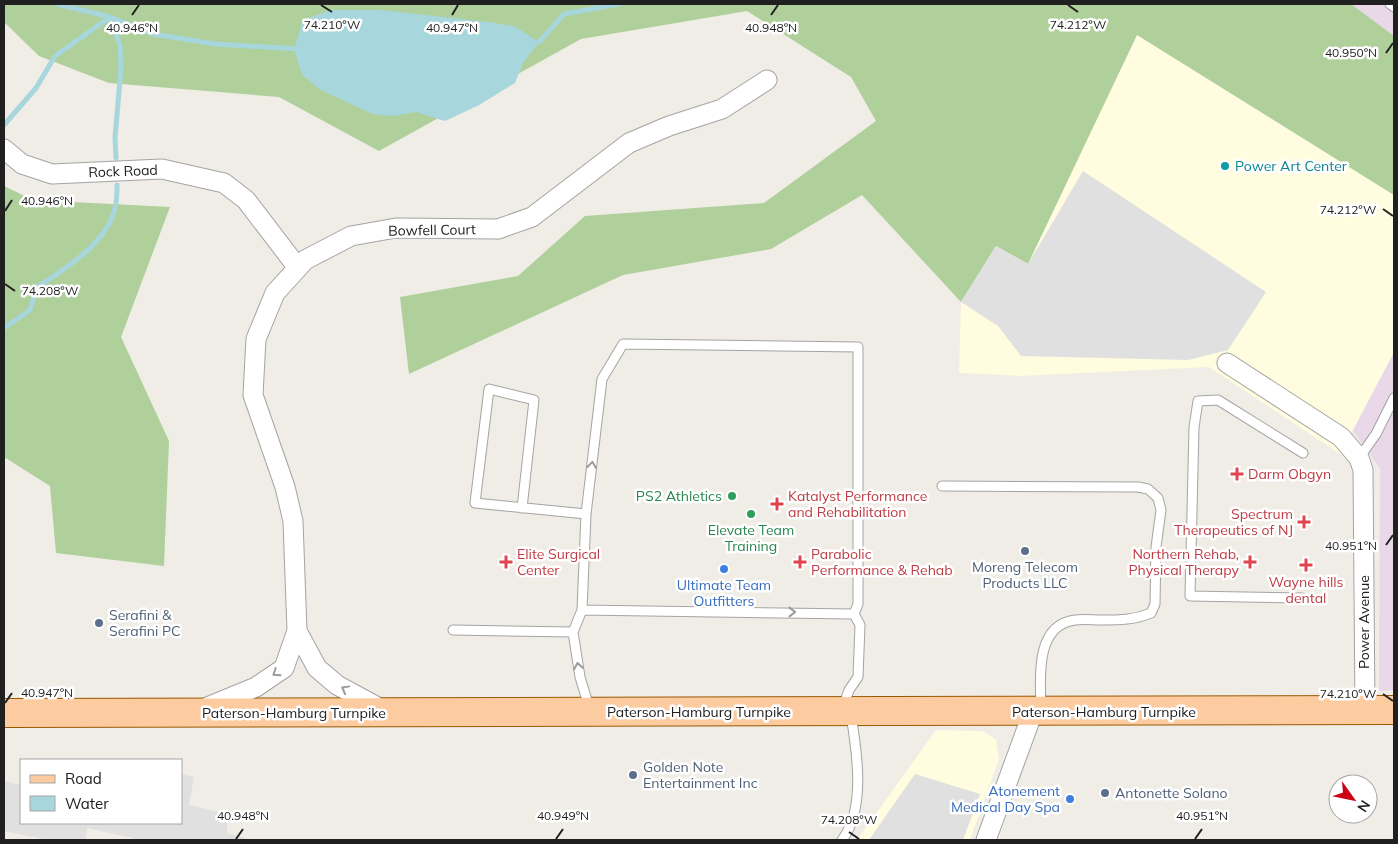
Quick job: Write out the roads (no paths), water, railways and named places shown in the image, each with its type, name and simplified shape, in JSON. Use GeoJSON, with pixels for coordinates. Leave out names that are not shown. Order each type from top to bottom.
{"type":"FeatureCollection","features":[{"type":"Feature","properties":{"kind":"main road","name":"Paterson-Hamburg Turnpike"},"geometry":{"type":"LineString","coordinates":[[4,713],[1394,710]]}},
{"type":"Feature","properties":{"kind":"street","name":"Bowfell Court"},"geometry":{"type":"LineString","coordinates":[[194,713],[256,687],[284,668],[297,630],[293,521],[285,487],[253,395],[256,339],[275,293],[305,260],[351,236],[396,228],[498,229],[532,217],[629,143],[669,126],[722,109],[767,80]]}},
{"type":"Feature","properties":{"kind":"street","name":"Rock Road"},"geometry":{"type":"LineString","coordinates":[[4,149],[22,164],[52,174],[162,169],[224,183],[246,200],[298,268]]}},
{"type":"Feature","properties":{"kind":"street"},"geometry":{"type":"LineString","coordinates":[[1227,363],[1341,437],[1359,458]]}},
{"type":"Feature","properties":{"kind":"street","name":"Power Avenue"},"geometry":{"type":"LineString","coordinates":[[1359,458],[1363,470],[1365,710]]}},
{"type":"Feature","properties":{"kind":"street","name":"Bowfell Court"},"geometry":{"type":"LineString","coordinates":[[297,630],[317,668],[337,685],[387,712]]}},
{"type":"Feature","properties":{"kind":"street"},"geometry":{"type":"LineString","coordinates":[[986,840],[1037,711]]}},
{"type":"Feature","properties":{"kind":"lane"},"geometry":{"type":"LineString","coordinates":[[1390,4],[1394,7]]}},
{"type":"Feature","properties":{"kind":"lane"},"geometry":{"type":"LineString","coordinates":[[591,712],[580,677],[573,632],[582,610],[586,514],[602,379],[623,344],[858,347],[858,604],[854,614]]}},
{"type":"Feature","properties":{"kind":"lane"},"geometry":{"type":"LineString","coordinates":[[522,508],[534,400],[489,389],[475,503],[522,508],[586,514]]}},
{"type":"Feature","properties":{"kind":"lane"},"geometry":{"type":"LineString","coordinates":[[1359,458],[1376,434],[1394,398]]}},
{"type":"Feature","properties":{"kind":"lane"},"geometry":{"type":"LineString","coordinates":[[1302,598],[1190,596],[1194,427],[1198,401],[1218,400],[1304,453]]}},
{"type":"Feature","properties":{"kind":"lane"},"geometry":{"type":"LineString","coordinates":[[942,486],[1138,486],[1148,488],[1158,498],[1161,510],[1156,548],[1155,604],[1151,613],[1137,619],[1073,620],[1058,626],[1047,639],[1040,668],[1037,711]]}},
{"type":"Feature","properties":{"kind":"lane"},"geometry":{"type":"LineString","coordinates":[[582,610],[854,614]]}},
{"type":"Feature","properties":{"kind":"lane"},"geometry":{"type":"LineString","coordinates":[[842,840],[856,808],[858,758],[846,712],[849,690],[858,677],[860,625],[854,614]]}},
{"type":"Feature","properties":{"kind":"lane"},"geometry":{"type":"LineString","coordinates":[[454,630],[573,632]]}},
{"type":"Feature","properties":{"kind":"water"},"geometry":{"type":"Polygon","coordinates":[[[330,10],[381,10],[488,22],[514,26],[539,42],[523,63],[515,83],[479,105],[445,121],[416,112],[393,116],[372,114],[321,90],[302,75],[294,49],[303,20],[330,10]]]}},
{"type":"Feature","properties":{"kind":"waterway"},"geometry":{"type":"LineString","coordinates":[[57,4],[110,17],[120,46],[121,68],[115,138],[116,158]]}},
{"type":"Feature","properties":{"kind":"waterway"},"geometry":{"type":"LineString","coordinates":[[533,44],[539,42],[564,14],[619,4]]}},
{"type":"Feature","properties":{"kind":"waterway"},"geometry":{"type":"LineString","coordinates":[[4,125],[36,88],[55,56],[110,17],[153,34],[215,44],[299,49]]}},
{"type":"Feature","properties":{"kind":"waterway"},"geometry":{"type":"LineString","coordinates":[[4,328],[30,310],[37,287],[84,254],[104,232],[115,208],[117,185]]}},
{"type":"Feature","properties":{"kind":"place","name":"Power Art Center"},"geometry":{"type":"Point","coordinates":[1225,166]}},
{"type":"Feature","properties":{"kind":"place","name":"Darm Obgyn"},"geometry":{"type":"Point","coordinates":[1237,474]}},
{"type":"Feature","properties":{"kind":"place","name":"PS2 Athletics"},"geometry":{"type":"Point","coordinates":[732,496]}},
{"type":"Feature","properties":{"kind":"place","name":"Katalyst Performance and Rehabilitation"},"geometry":{"type":"Point","coordinates":[777,504]}},
{"type":"Feature","properties":{"kind":"place","name":"Elevate Team Training"},"geometry":{"type":"Point","coordinates":[751,514]}},
{"type":"Feature","properties":{"kind":"place","name":"Spectrum Therapeutics of NJ"},"geometry":{"type":"Point","coordinates":[1304,522]}},
{"type":"Feature","properties":{"kind":"place","name":"Moreng Telecom Products LLC"},"geometry":{"type":"Point","coordinates":[1025,551]}},
{"type":"Feature","properties":{"kind":"place","name":"Elite Surgical Center"},"geometry":{"type":"Point","coordinates":[506,562]}},
{"type":"Feature","properties":{"kind":"place","name":"Parabolic Performance & Rehab"},"geometry":{"type":"Point","coordinates":[800,562]}},
{"type":"Feature","properties":{"kind":"place","name":"Northern Rehab, Physical Therapy"},"geometry":{"type":"Point","coordinates":[1250,562]}},
{"type":"Feature","properties":{"kind":"place","name":"Wayne hills dental"},"geometry":{"type":"Point","coordinates":[1306,565]}},
{"type":"Feature","properties":{"kind":"place","name":"Ultimate Team Outfitters"},"geometry":{"type":"Point","coordinates":[724,569]}},
{"type":"Feature","properties":{"kind":"place","name":"Serafini & Serafini PC"},"geometry":{"type":"Point","coordinates":[99,623]}},
{"type":"Feature","properties":{"kind":"place","name":"Golden Note Entertainment Inc"},"geometry":{"type":"Point","coordinates":[633,775]}},
{"type":"Feature","properties":{"kind":"place","name":"Antonette Solano"},"geometry":{"type":"Point","coordinates":[1105,793]}},
{"type":"Feature","properties":{"kind":"place","name":"Atonement Medical Day Spa"},"geometry":{"type":"Point","coordinates":[1070,799]}}]}
